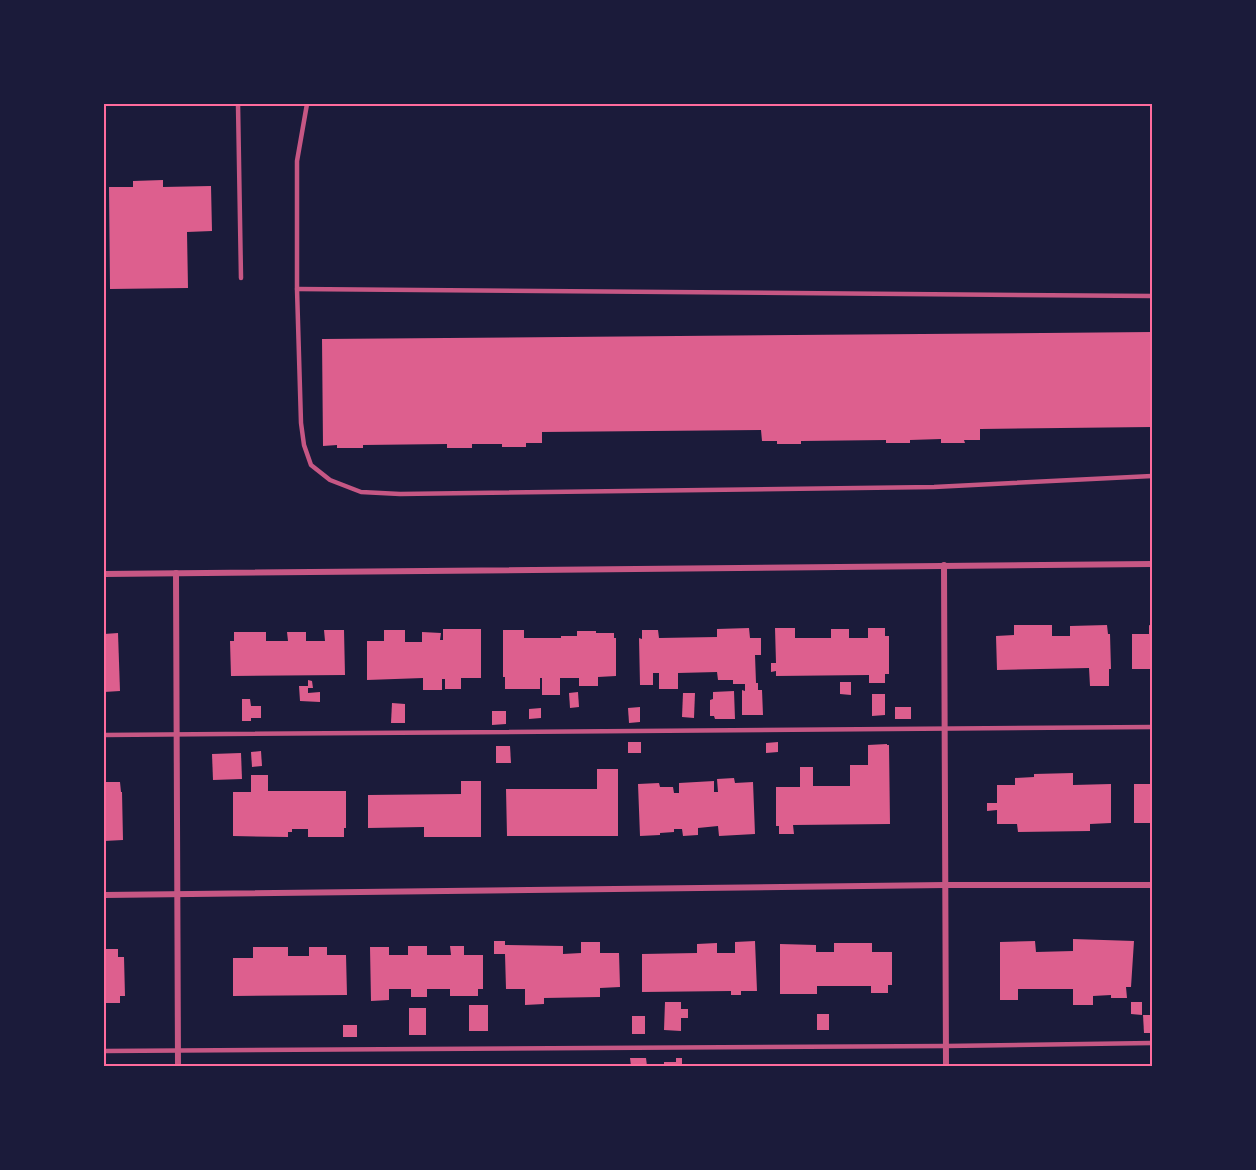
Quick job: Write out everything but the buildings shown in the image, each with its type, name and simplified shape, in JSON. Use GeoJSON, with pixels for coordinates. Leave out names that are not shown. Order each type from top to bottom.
{"type":"FeatureCollection","features":[{"type":"Feature","properties":{"kind":"street"},"geometry":{"type":"LineString","coordinates":[[104,574],[1152,564]]}},
{"type":"Feature","properties":{"kind":"street"},"geometry":{"type":"LineString","coordinates":[[944,565],[946,1066]]}},
{"type":"Feature","properties":{"kind":"street"},"geometry":{"type":"LineString","coordinates":[[176,573],[177,1066]]}},
{"type":"Feature","properties":{"kind":"street"},"geometry":{"type":"LineString","coordinates":[[104,895],[945,885],[1152,885]]}},
{"type":"Feature","properties":{"kind":"lane"},"geometry":{"type":"LineString","coordinates":[[238,104],[241,278]]}},
{"type":"Feature","properties":{"kind":"lane"},"geometry":{"type":"LineString","coordinates":[[307,104],[297,161],[297,289],[301,423],[303,445],[311,465],[330,480],[361,492],[400,494],[934,487],[1152,476]]}},
{"type":"Feature","properties":{"kind":"lane"},"geometry":{"type":"LineString","coordinates":[[297,289],[1152,296]]}},
{"type":"Feature","properties":{"kind":"lane"},"geometry":{"type":"LineString","coordinates":[[104,735],[1152,727]]}},
{"type":"Feature","properties":{"kind":"lane"},"geometry":{"type":"LineString","coordinates":[[104,1051],[1152,1043]]}}]}
